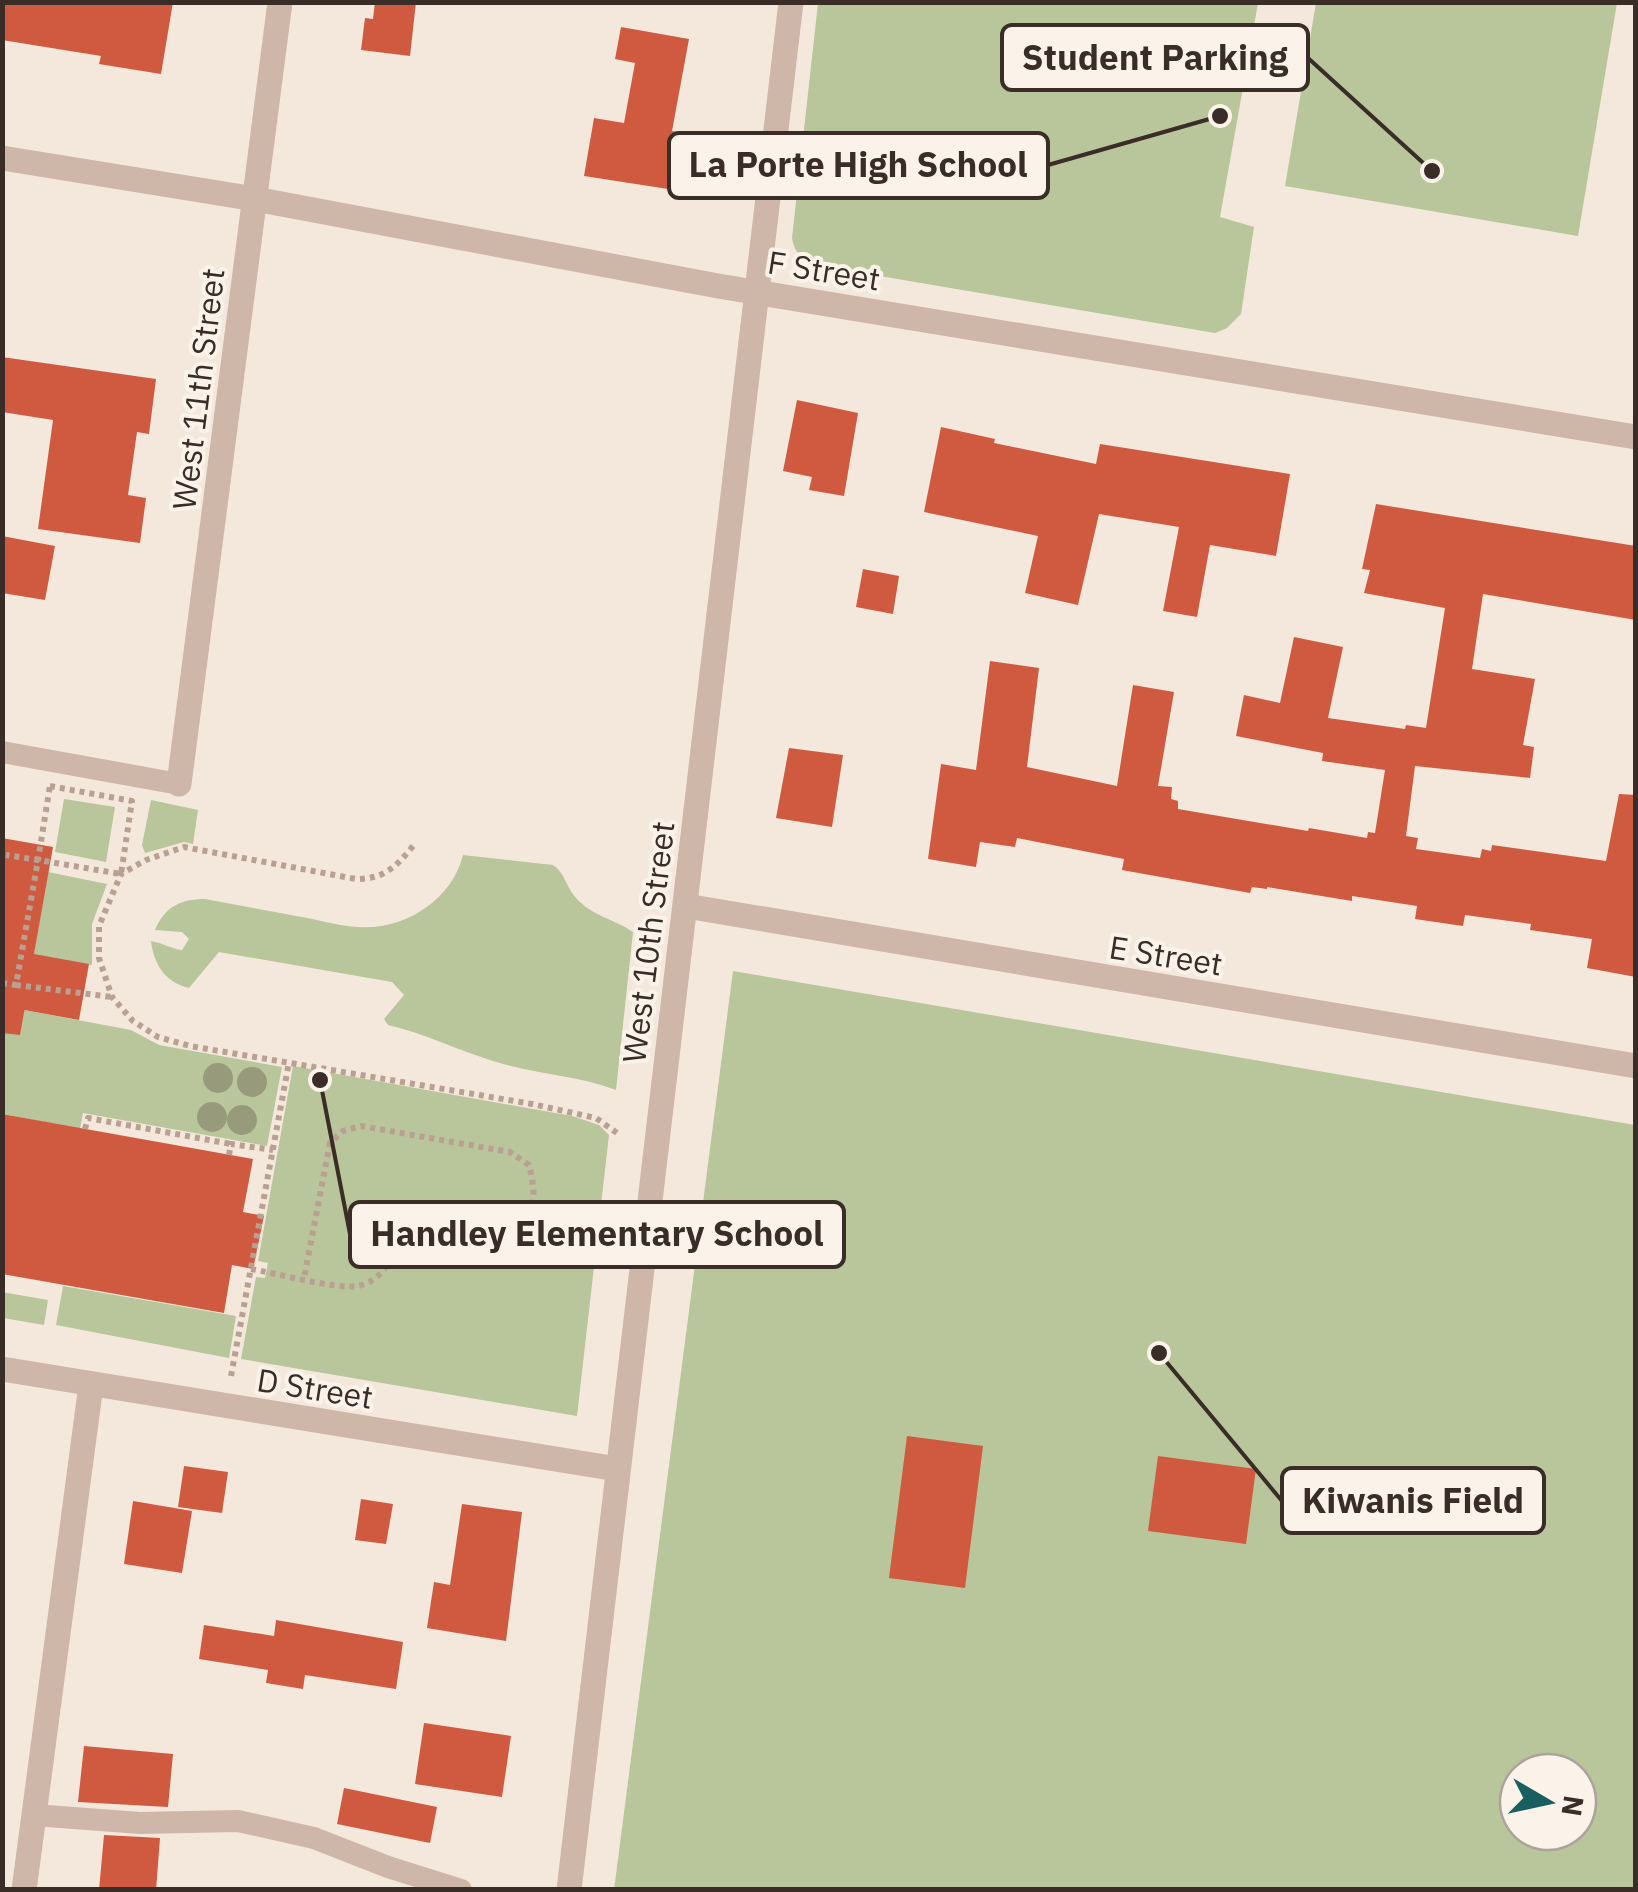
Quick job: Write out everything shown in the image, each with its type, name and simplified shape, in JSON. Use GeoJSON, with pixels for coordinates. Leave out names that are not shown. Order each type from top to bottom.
{"type":"FeatureCollection","features":[{"type":"Feature","properties":{"kind":"street","name":"West 11th Street"},"geometry":{"type":"LineString","coordinates":[[179,784],[280,2]]}},
{"type":"Feature","properties":{"kind":"street","name":"West 10th Street"},"geometry":{"type":"LineString","coordinates":[[569,1890],[791,2]]}},
{"type":"Feature","properties":{"kind":"street","name":"F Street"},"geometry":{"type":"LineString","coordinates":[[2,158],[255,199],[757,292],[1636,438]]}},
{"type":"Feature","properties":{"kind":"street","name":"E Street"},"geometry":{"type":"LineString","coordinates":[[686,906],[1636,1066]]}},
{"type":"Feature","properties":{"kind":"street","name":"D Street"},"geometry":{"type":"LineString","coordinates":[[2,1370],[617,1469]]}},
{"type":"Feature","properties":{"kind":"street"},"geometry":{"type":"LineString","coordinates":[[24,1890],[91,1385]]}},
{"type":"Feature","properties":{"kind":"lane"},"geometry":{"type":"LineString","coordinates":[[2,752],[179,784]]}},
{"type":"Feature","properties":{"kind":"lane"},"geometry":{"type":"LineString","coordinates":[[34,1815],[140,1823],[238,1821],[314,1838],[461,1890]]}},
{"type":"Feature","properties":{"kind":"path"},"geometry":{"type":"LineString","coordinates":[[16,985],[50,786],[132,801],[121,874],[100,926],[99,958],[112,998],[133,1022],[158,1037],[190,1046],[596,1118],[617,1132]]}},
{"type":"Feature","properties":{"kind":"path"},"geometry":{"type":"LineString","coordinates":[[6,855],[121,874],[146,860],[184,848],[356,879],[378,879],[399,863],[412,846]]}},
{"type":"Feature","properties":{"kind":"path"},"geometry":{"type":"LineString","coordinates":[[2,983],[112,998]]}},
{"type":"Feature","properties":{"kind":"path"},"geometry":{"type":"LineString","coordinates":[[230,1380],[289,1062]]}},
{"type":"Feature","properties":{"kind":"path"},"geometry":{"type":"LineString","coordinates":[[85,1130],[88,1118],[273,1150]]}},
{"type":"Feature","properties":{"kind":"path"},"geometry":{"type":"LineString","coordinates":[[252,1269],[355,1287],[373,1281],[390,1262],[400,1229],[413,1218],[430,1216],[496,1228],[514,1224],[528,1213],[534,1200],[529,1165],[510,1152],[361,1126],[344,1130],[330,1144],[304,1278]]}},
{"type":"Feature","properties":{"kind":"path"},"geometry":{"type":"LineString","coordinates":[[229,1155],[231,1144]]}},
{"type":"Feature","properties":{"kind":"green space"},"geometry":{"type":"Polygon","coordinates":[[[818,3],[1258,3],[1220,217],[1254,227],[1241,314],[1227,328],[1215,333],[827,267],[804,258],[796,251],[792,238],[818,3]]]}},
{"type":"Feature","properties":{"kind":"green space"},"geometry":{"type":"Polygon","coordinates":[[[1316,3],[1617,3],[1578,236],[1285,186],[1316,3]]]}},
{"type":"Feature","properties":{"kind":"green space"},"geometry":{"type":"Polygon","coordinates":[[[64,799],[115,807],[106,862],[55,852],[64,799]]]}},
{"type":"Feature","properties":{"kind":"green space"},"geometry":{"type":"Polygon","coordinates":[[[151,800],[198,810],[193,844],[184,842],[145,853],[142,845],[151,800]]]}},
{"type":"Feature","properties":{"kind":"green space"},"geometry":{"type":"Polygon","coordinates":[[[463,855],[553,865],[582,904],[633,932],[616,1090],[493,1061],[388,1025],[384,1019],[404,995],[392,982],[219,952],[189,988],[167,977],[155,958],[151,941],[182,950],[189,939],[182,932],[155,930],[164,915],[181,903],[205,899],[342,925],[375,927],[408,918],[437,899],[463,855]]]}},
{"type":"Feature","properties":{"kind":"green space"},"geometry":{"type":"Polygon","coordinates":[[[48,872],[107,884],[92,924],[92,965],[33,958],[48,872]]]}},
{"type":"Feature","properties":{"kind":"green space"},"geometry":{"type":"Polygon","coordinates":[[[733,971],[1635,1125],[1635,1889],[614,1890],[733,971]]]}},
{"type":"Feature","properties":{"kind":"green space"},"geometry":{"type":"Polygon","coordinates":[[[24,1010],[131,1030],[159,1045],[282,1067],[267,1146],[83,1113],[80,1129],[3,1114],[2,1027],[24,1010]]]}},
{"type":"Feature","properties":{"kind":"green space"},"geometry":{"type":"Polygon","coordinates":[[[293,1066],[572,1116],[599,1125],[609,1135],[577,1416],[241,1359],[256,1277],[265,1278],[268,1263],[258,1261],[293,1066]]]}},
{"type":"Feature","properties":{"kind":"green space"},"geometry":{"type":"Polygon","coordinates":[[[63,1286],[236,1316],[229,1358],[56,1325],[63,1286]]]}},
{"type":"Feature","properties":{"kind":"green space"},"geometry":{"type":"Polygon","coordinates":[[[2,1292],[48,1300],[44,1325],[3,1318],[2,1292]]]}},
{"type":"Feature","properties":{"kind":"building"},"geometry":{"type":"Polygon","coordinates":[[[2,2],[173,2],[161,74],[99,64],[101,56],[2,40],[2,2]]]}},
{"type":"Feature","properties":{"kind":"building"},"geometry":{"type":"Polygon","coordinates":[[[375,2],[416,2],[410,56],[361,50],[365,18],[373,19],[375,2]]]}},
{"type":"Feature","properties":{"kind":"building"},"geometry":{"type":"Polygon","coordinates":[[[621,27],[689,39],[672,131],[691,134],[681,191],[584,176],[594,118],[624,123],[635,63],[615,59],[621,27]]]}},
{"type":"Feature","properties":{"kind":"building"},"geometry":{"type":"Polygon","coordinates":[[[2,357],[156,379],[149,434],[137,432],[128,495],[146,498],[140,543],[38,529],[53,420],[2,412],[2,357]]]}},
{"type":"Feature","properties":{"kind":"building"},"geometry":{"type":"Polygon","coordinates":[[[797,400],[858,413],[844,496],[809,490],[812,477],[783,471],[797,400]]]}},
{"type":"Feature","properties":{"kind":"building"},"geometry":{"type":"Polygon","coordinates":[[[941,427],[995,439],[994,443],[1096,464],[1100,444],[1290,474],[1276,556],[1210,545],[1197,617],[1163,611],[1179,527],[1099,514],[1078,605],[1025,593],[1038,536],[924,512],[941,427]]]}},
{"type":"Feature","properties":{"kind":"building"},"geometry":{"type":"Polygon","coordinates":[[[1376,504],[1636,546],[1636,620],[1483,594],[1472,669],[1535,679],[1523,745],[1534,747],[1530,778],[1415,766],[1406,836],[1418,838],[1416,849],[1480,858],[1482,849],[1491,851],[1492,845],[1606,861],[1619,794],[1636,795],[1636,977],[1587,968],[1592,939],[1530,930],[1531,924],[1465,915],[1463,926],[1415,919],[1417,906],[1352,896],[1352,901],[1267,887],[1252,887],[1250,893],[1122,870],[1124,859],[1017,838],[1015,847],[980,842],[976,867],[928,859],[941,764],[976,770],[990,661],[1039,668],[1027,767],[1117,786],[1133,685],[1174,692],[1158,786],[1172,787],[1171,799],[1178,801],[1178,809],[1308,831],[1309,828],[1367,838],[1368,832],[1375,833],[1385,770],[1322,761],[1323,753],[1236,736],[1244,695],[1280,703],[1294,637],[1343,647],[1328,718],[1405,729],[1406,725],[1426,728],[1445,608],[1364,593],[1370,570],[1362,569],[1376,504]]]}},
{"type":"Feature","properties":{"kind":"building"},"geometry":{"type":"Polygon","coordinates":[[[2,536],[55,546],[45,600],[2,593],[2,536]]]}},
{"type":"Feature","properties":{"kind":"building"},"geometry":{"type":"Polygon","coordinates":[[[863,569],[899,576],[893,614],[856,607],[863,569]]]}},
{"type":"Feature","properties":{"kind":"building"},"geometry":{"type":"Polygon","coordinates":[[[789,748],[843,755],[832,827],[776,818],[789,748]]]}},
{"type":"Feature","properties":{"kind":"building"},"geometry":{"type":"Polygon","coordinates":[[[2,838],[53,847],[34,954],[89,964],[79,1020],[24,1010],[20,1035],[2,1033],[2,838]]]}},
{"type":"Feature","properties":{"kind":"building"},"geometry":{"type":"Polygon","coordinates":[[[2,1114],[253,1159],[243,1212],[264,1216],[253,1269],[232,1265],[224,1313],[2,1274],[2,1114]]]}},
{"type":"Feature","properties":{"kind":"building"},"geometry":{"type":"Polygon","coordinates":[[[907,1436],[983,1446],[965,1588],[889,1578],[907,1436]]]}},
{"type":"Feature","properties":{"kind":"building"},"geometry":{"type":"Polygon","coordinates":[[[1158,1456],[1256,1469],[1246,1544],[1148,1531],[1158,1456]]]}},
{"type":"Feature","properties":{"kind":"building"},"geometry":{"type":"Polygon","coordinates":[[[184,1466],[228,1472],[222,1513],[178,1507],[184,1466]]]}},
{"type":"Feature","properties":{"kind":"building"},"geometry":{"type":"Polygon","coordinates":[[[361,1499],[393,1504],[386,1544],[355,1540],[361,1499]]]}},
{"type":"Feature","properties":{"kind":"building"},"geometry":{"type":"Polygon","coordinates":[[[133,1501],[192,1511],[182,1573],[124,1564],[133,1501]]]}},
{"type":"Feature","properties":{"kind":"building"},"geometry":{"type":"Polygon","coordinates":[[[462,1504],[522,1512],[506,1641],[427,1628],[434,1582],[450,1585],[462,1504]]]}},
{"type":"Feature","properties":{"kind":"building"},"geometry":{"type":"Polygon","coordinates":[[[276,1620],[403,1642],[396,1689],[305,1675],[303,1689],[266,1683],[268,1670],[199,1659],[204,1625],[274,1636],[276,1620]]]}},
{"type":"Feature","properties":{"kind":"building"},"geometry":{"type":"Polygon","coordinates":[[[424,1723],[511,1736],[502,1797],[415,1784],[424,1723]]]}},
{"type":"Feature","properties":{"kind":"building"},"geometry":{"type":"Polygon","coordinates":[[[84,1746],[173,1754],[168,1807],[78,1802],[84,1746]]]}},
{"type":"Feature","properties":{"kind":"building"},"geometry":{"type":"Polygon","coordinates":[[[344,1788],[437,1807],[430,1843],[337,1824],[344,1788]]]}},
{"type":"Feature","properties":{"kind":"building"},"geometry":{"type":"Polygon","coordinates":[[[104,1835],[160,1838],[156,1890],[99,1890],[104,1835]]]}},
{"type":"Feature","properties":{"kind":"place","name":"La Porte High School"},"geometry":{"type":"Point","coordinates":[1220,116]}},
{"type":"Feature","properties":{"kind":"place","name":"Student Parking"},"geometry":{"type":"Point","coordinates":[1432,171]}},
{"type":"Feature","properties":{"kind":"place","name":"Handley Elementary School"},"geometry":{"type":"Point","coordinates":[320,1080]}},
{"type":"Feature","properties":{"kind":"place","name":"Kiwanis Field"},"geometry":{"type":"Point","coordinates":[1159,1353]}}]}
